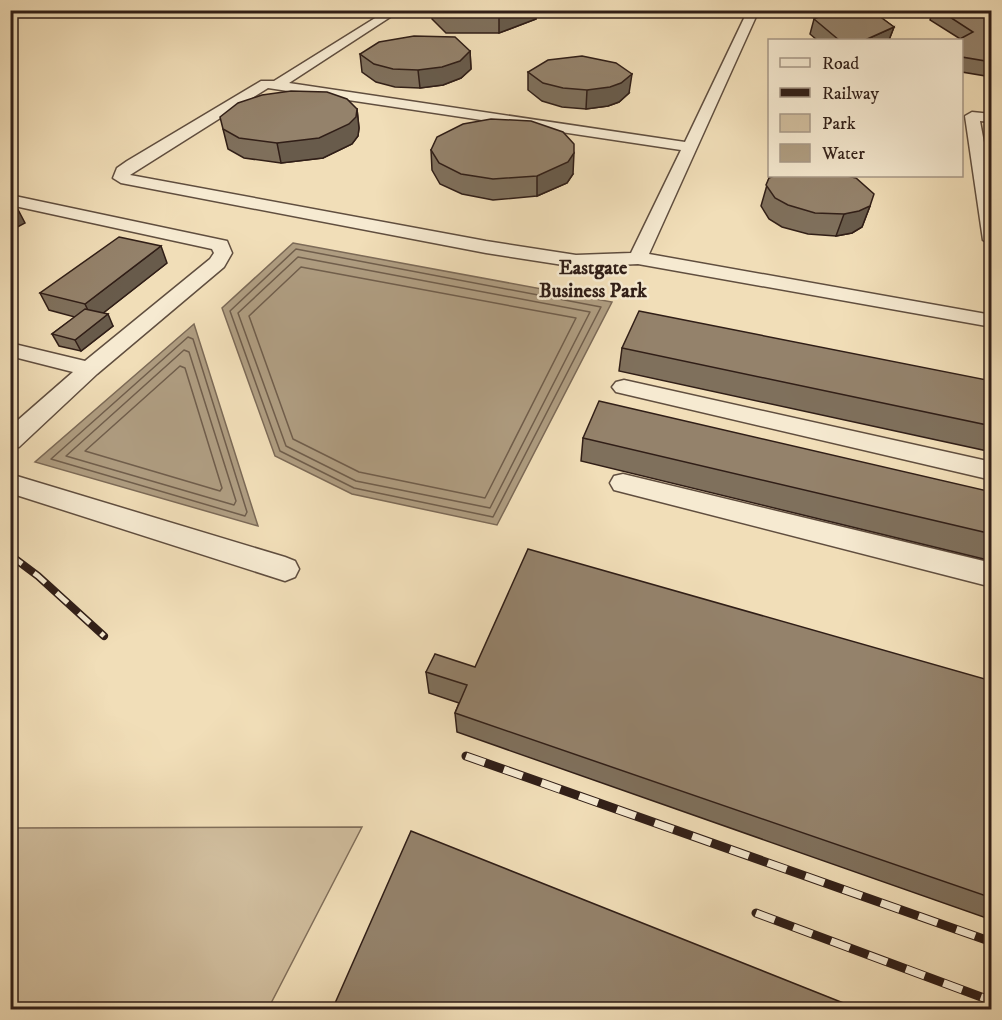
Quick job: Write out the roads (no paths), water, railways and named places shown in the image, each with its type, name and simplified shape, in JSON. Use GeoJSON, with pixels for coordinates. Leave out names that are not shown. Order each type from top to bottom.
{"type":"FeatureCollection","features":[{"type":"Feature","properties":{"kind":"lane"},"geometry":{"type":"LineString","coordinates":[[277,85],[396,10]]}},
{"type":"Feature","properties":{"kind":"lane"},"geometry":{"type":"LineString","coordinates":[[638,258],[690,147],[748,11]]}},
{"type":"Feature","properties":{"kind":"lane"},"geometry":{"type":"LineString","coordinates":[[690,147],[266,84],[123,171],[122,178],[474,245],[576,261],[638,258],[992,321]]}},
{"type":"Feature","properties":{"kind":"lane"},"geometry":{"type":"LineString","coordinates":[[992,118],[972,116],[992,240]]}},
{"type":"Feature","properties":{"kind":"lane"},"geometry":{"type":"LineString","coordinates":[[10,200],[220,245],[223,253],[217,263],[89,369],[10,441]]}},
{"type":"Feature","properties":{"kind":"lane"},"geometry":{"type":"LineString","coordinates":[[10,349],[89,369]]}},
{"type":"Feature","properties":{"kind":"lane"},"geometry":{"type":"LineString","coordinates":[[624,387],[992,471]]}},
{"type":"Feature","properties":{"kind":"lane"},"geometry":{"type":"LineString","coordinates":[[10,483],[285,569]]}},
{"type":"Feature","properties":{"kind":"lane"},"geometry":{"type":"LineString","coordinates":[[623,483],[992,575]]}},
{"type":"Feature","properties":{"kind":"water"},"geometry":{"type":"Polygon","coordinates":[[[293,243],[612,302],[497,525],[352,494],[275,456],[222,308],[293,243]]]}},
{"type":"Feature","properties":{"kind":"water"},"geometry":{"type":"Polygon","coordinates":[[[194,324],[258,526],[35,462],[194,324]]]}},
{"type":"Feature","properties":{"kind":"railway"},"geometry":{"type":"LineString","coordinates":[[10,555],[38,576],[104,636]]}},
{"type":"Feature","properties":{"kind":"railway"},"geometry":{"type":"LineString","coordinates":[[466,756],[992,942]]}},
{"type":"Feature","properties":{"kind":"railway"},"geometry":{"type":"LineString","coordinates":[[756,913],[992,1001]]}},
{"type":"Feature","properties":{"kind":"district","name":"Eastgate Business Park"},"geometry":{"type":"Point","coordinates":[593,278]}}]}
